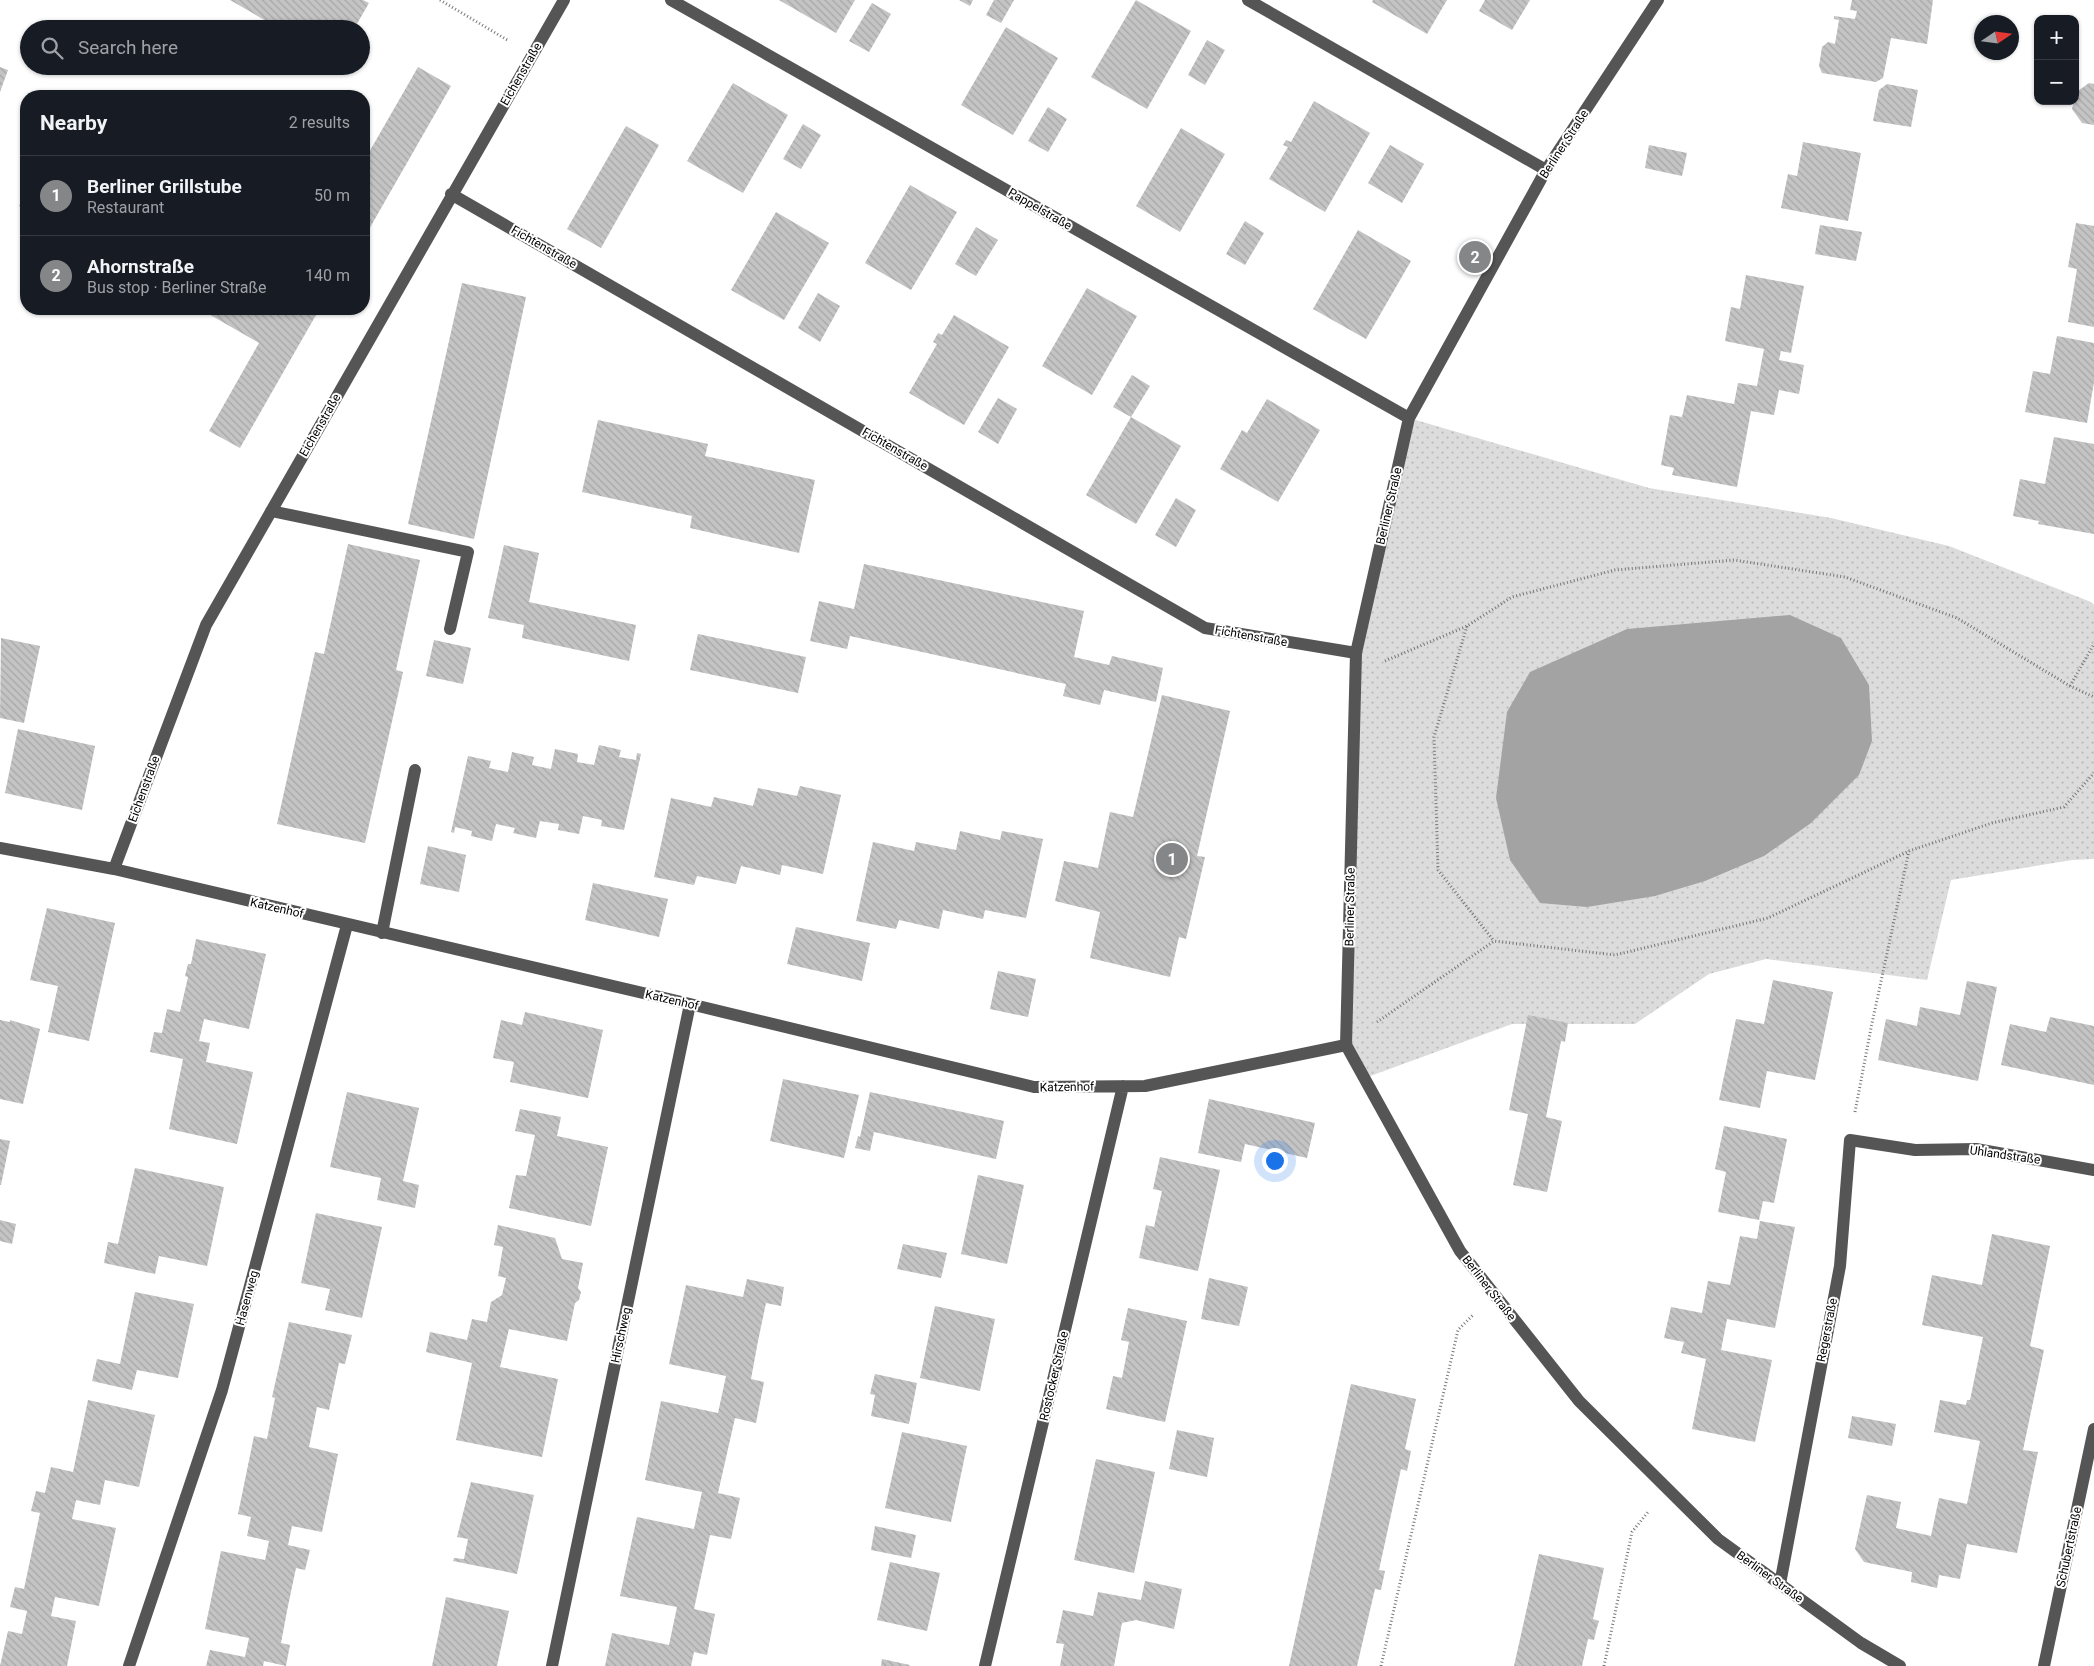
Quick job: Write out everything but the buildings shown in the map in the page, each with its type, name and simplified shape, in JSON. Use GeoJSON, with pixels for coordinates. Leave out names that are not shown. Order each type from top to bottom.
{"type":"FeatureCollection","features":[{"type":"Feature","properties":{"kind":"street","name":"Eichenstraße"},"geometry":{"type":"LineString","coordinates":[[114,869],[206,625],[451,194],[564,0]]}},
{"type":"Feature","properties":{"kind":"street","name":"Pappelstraße"},"geometry":{"type":"LineString","coordinates":[[671,0],[1409,418]]}},
{"type":"Feature","properties":{"kind":"street"},"geometry":{"type":"LineString","coordinates":[[1248,0],[1546,170]]}},
{"type":"Feature","properties":{"kind":"street","name":"Berliner Straße"},"geometry":{"type":"LineString","coordinates":[[1658,0],[1546,170],[1409,418],[1356,653],[1346,1045],[1460,1250],[1579,1401],[1718,1539],[1862,1643],[1900,1666]]}},
{"type":"Feature","properties":{"kind":"street","name":"Fichtenstraße"},"geometry":{"type":"LineString","coordinates":[[451,194],[1205,628],[1356,653]]}},
{"type":"Feature","properties":{"kind":"street"},"geometry":{"type":"LineString","coordinates":[[271,511],[468,552],[450,629]]}},
{"type":"Feature","properties":{"kind":"street"},"geometry":{"type":"LineString","coordinates":[[382,933],[415,770]]}},
{"type":"Feature","properties":{"kind":"street","name":"Katzenhof"},"geometry":{"type":"LineString","coordinates":[[0,848],[114,869],[1034,1087],[1145,1086],[1346,1045]]}},
{"type":"Feature","properties":{"kind":"street","name":"Hasenweg"},"geometry":{"type":"LineString","coordinates":[[129,1666],[222,1390],[347,925]]}},
{"type":"Feature","properties":{"kind":"street","name":"Hirschweg"},"geometry":{"type":"LineString","coordinates":[[552,1666],[690,1004]]}},
{"type":"Feature","properties":{"kind":"street","name":"Rostocker Straße"},"geometry":{"type":"LineString","coordinates":[[985,1666],[1123,1086]]}},
{"type":"Feature","properties":{"kind":"street","name":"Uhlandstraße"},"geometry":{"type":"LineString","coordinates":[[1850,1140],[1915,1150],[1976,1149],[2094,1170]]}},
{"type":"Feature","properties":{"kind":"street","name":"Regerstraße"},"geometry":{"type":"LineString","coordinates":[[1780,1584],[1840,1266],[1850,1140]]}},
{"type":"Feature","properties":{"kind":"street","name":"Schubertstraße"},"geometry":{"type":"LineString","coordinates":[[2044,1666],[2094,1429]]}},
{"type":"Feature","properties":{"kind":"path"},"geometry":{"type":"LineString","coordinates":[[440,0],[533,55]]}},
{"type":"Feature","properties":{"kind":"path"},"geometry":{"type":"LineString","coordinates":[[1356,653],[1382,662],[1467,626],[1512,597],[1615,570],[1734,560],[1845,578],[1956,618],[2070,686],[2094,698]]}},
{"type":"Feature","properties":{"kind":"path"},"geometry":{"type":"LineString","coordinates":[[1467,626],[1434,737],[1438,870],[1494,942]]}},
{"type":"Feature","properties":{"kind":"path"},"geometry":{"type":"LineString","coordinates":[[2070,686],[2094,644]]}},
{"type":"Feature","properties":{"kind":"path"},"geometry":{"type":"LineString","coordinates":[[1346,1045],[1494,942],[1615,955],[1768,918],[1909,851],[1992,823],[2064,807],[2094,773]]}},
{"type":"Feature","properties":{"kind":"path"},"geometry":{"type":"LineString","coordinates":[[1850,1140],[1871,1028],[1909,851]]}},
{"type":"Feature","properties":{"kind":"path"},"geometry":{"type":"LineString","coordinates":[[1381,1666],[1458,1330],[1495,1295]]}},
{"type":"Feature","properties":{"kind":"path"},"geometry":{"type":"LineString","coordinates":[[1604,1666],[1632,1532],[1667,1488]]}},
{"type":"Feature","properties":{"kind":"shaded area"},"geometry":{"type":"Polygon","coordinates":[[[1409,418],[1649,488],[1831,518],[1949,546],[2091,602],[2094,605],[2094,859],[2072,860],[1951,880],[1927,980],[1766,959],[1709,974],[1635,1024],[1512,1024],[1365,1078],[1346,1045],[1356,653],[1409,418]]]}},
{"type":"Feature","properties":{"kind":"shaded area"},"geometry":{"type":"Polygon","coordinates":[[[1790,615],[1841,638],[1869,685],[1872,741],[1859,775],[1811,823],[1764,856],[1705,881],[1655,896],[1587,907],[1540,903],[1510,860],[1496,798],[1507,712],[1530,672],[1627,629],[1790,615]]]}},
{"type":"Feature","properties":{"kind":"place","name":"Ahornstraße"},"geometry":{"type":"Point","coordinates":[1475,257]}},
{"type":"Feature","properties":{"kind":"place","name":"Berliner Grillstube"},"geometry":{"type":"Point","coordinates":[1172,859]}}]}
